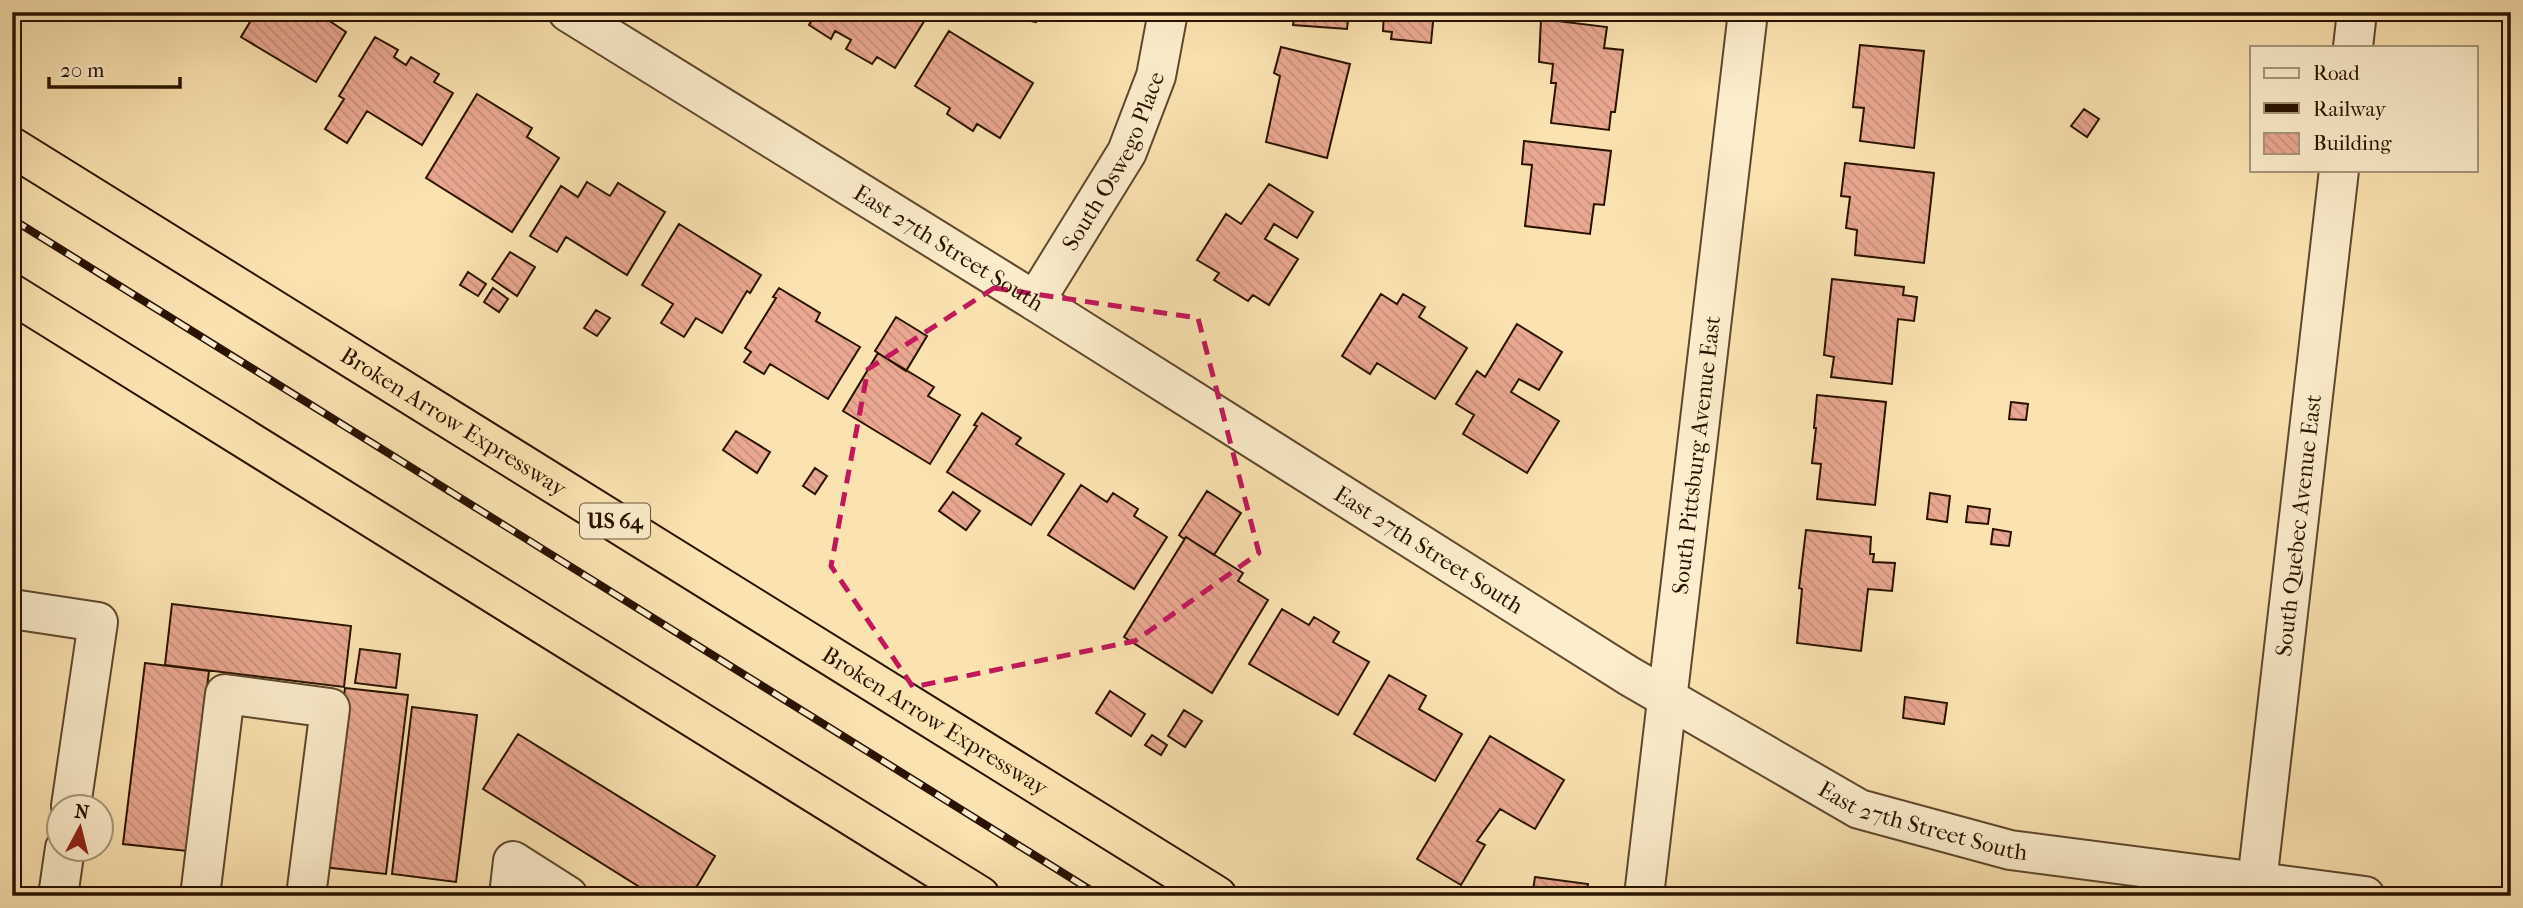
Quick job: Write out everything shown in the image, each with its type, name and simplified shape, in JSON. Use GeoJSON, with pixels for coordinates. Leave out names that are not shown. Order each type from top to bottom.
{"type":"FeatureCollection","features":[{"type":"Feature","properties":{"kind":"highway","name":"Broken Arrow Expressway"},"geometry":{"type":"LineString","coordinates":[[12,147],[1217,896]]}},
{"type":"Feature","properties":{"kind":"highway"},"geometry":{"type":"LineString","coordinates":[[12,294],[980,896]]}},
{"type":"Feature","properties":{"kind":"street","name":"East 27th Street South"},"geometry":{"type":"LineString","coordinates":[[568,12],[1035,301],[1667,699],[1859,809],[2010,850],[2365,896]]}},
{"type":"Feature","properties":{"kind":"street","name":"South Oswego Place"},"geometry":{"type":"LineString","coordinates":[[1035,301],[1128,152],[1156,76],[1168,12]]}},
{"type":"Feature","properties":{"kind":"street","name":"South Pittsburg Avenue East"},"geometry":{"type":"LineString","coordinates":[[1644,896],[1748,12]]}},
{"type":"Feature","properties":{"kind":"street"},"geometry":{"type":"LineString","coordinates":[[2353,46],[2357,12]]}},
{"type":"Feature","properties":{"kind":"street","name":"South Quebec Avenue East"},"geometry":{"type":"LineString","coordinates":[[2258,882],[2339,172]]}},
{"type":"Feature","properties":{"kind":"street"},"geometry":{"type":"LineString","coordinates":[[12,609],[98,621],[73,792]]}},
{"type":"Feature","properties":{"kind":"street"},"geometry":{"type":"LineString","coordinates":[[200,896],[225,694],[330,708],[306,896]]}},
{"type":"Feature","properties":{"kind":"street"},"geometry":{"type":"LineString","coordinates":[[509,896],[513,861],[568,896]]}},
{"type":"Feature","properties":{"kind":"street"},"geometry":{"type":"LineString","coordinates":[[58,896],[63,862]]}},
{"type":"Feature","properties":{"kind":"highlighted area"},"geometry":{"type":"Polygon","coordinates":[[[994,288],[1198,318],[1259,553],[1135,641],[913,687],[831,566],[868,369],[994,288]]]}},
{"type":"Feature","properties":{"kind":"building"},"geometry":{"type":"Polygon","coordinates":[[[256,12],[316,12],[346,32],[316,82],[241,37],[256,12]]]}},
{"type":"Feature","properties":{"kind":"building"},"geometry":{"type":"Polygon","coordinates":[[[816,12],[923,12],[928,15],[895,68],[877,57],[872,64],[846,49],[851,40],[835,31],[831,39],[809,25],[816,12]]]}},
{"type":"Feature","properties":{"kind":"building"},"geometry":{"type":"Polygon","coordinates":[[[987,12],[1037,12],[1036,22],[987,12]]]}},
{"type":"Feature","properties":{"kind":"building"},"geometry":{"type":"Polygon","coordinates":[[[1295,12],[1349,12],[1347,29],[1293,25],[1295,12]]]}},
{"type":"Feature","properties":{"kind":"building"},"geometry":{"type":"Polygon","coordinates":[[[1434,12],[1431,43],[1391,39],[1392,32],[1383,31],[1384,13],[1434,12]]]}},
{"type":"Feature","properties":{"kind":"building"},"geometry":{"type":"Polygon","coordinates":[[[1872,12],[1933,12],[1932,18],[1872,12]]]}},
{"type":"Feature","properties":{"kind":"building"},"geometry":{"type":"Polygon","coordinates":[[[1541,19],[1607,27],[1604,48],[1623,50],[1615,112],[1611,112],[1609,130],[1551,123],[1556,83],[1551,83],[1553,64],[1539,62],[1541,19]]]}},
{"type":"Feature","properties":{"kind":"building"},"geometry":{"type":"Polygon","coordinates":[[[949,31],[1033,83],[1000,138],[977,124],[973,131],[947,114],[950,108],[915,86],[949,31]]]}},
{"type":"Feature","properties":{"kind":"building"},"geometry":{"type":"Polygon","coordinates":[[[375,37],[398,50],[394,57],[406,65],[411,57],[439,74],[434,82],[453,93],[422,145],[367,111],[347,143],[325,129],[344,99],[339,96],[375,37]]]}},
{"type":"Feature","properties":{"kind":"building"},"geometry":{"type":"Polygon","coordinates":[[[1860,45],[1924,51],[1914,148],[1860,141],[1864,108],[1853,107],[1860,45]]]}},
{"type":"Feature","properties":{"kind":"building"},"geometry":{"type":"Polygon","coordinates":[[[1281,47],[1350,64],[1327,158],[1266,142],[1280,76],[1274,73],[1281,47]]]}},
{"type":"Feature","properties":{"kind":"building"},"geometry":{"type":"Polygon","coordinates":[[[477,94],[532,128],[527,137],[559,158],[512,232],[426,178],[477,94]]]}},
{"type":"Feature","properties":{"kind":"building"},"geometry":{"type":"Polygon","coordinates":[[[2084,109],[2099,119],[2087,137],[2071,126],[2084,109]]]}},
{"type":"Feature","properties":{"kind":"building"},"geometry":{"type":"Polygon","coordinates":[[[1524,141],[1611,151],[1604,205],[1594,204],[1590,234],[1525,226],[1532,165],[1522,164],[1524,141]]]}},
{"type":"Feature","properties":{"kind":"building"},"geometry":{"type":"Polygon","coordinates":[[[1845,163],[1934,173],[1924,263],[1855,255],[1857,230],[1846,228],[1850,197],[1841,196],[1845,163]]]}},
{"type":"Feature","properties":{"kind":"building"},"geometry":{"type":"Polygon","coordinates":[[[587,182],[610,196],[618,183],[665,212],[627,275],[566,237],[557,252],[530,236],[561,186],[578,197],[587,182]]]}},
{"type":"Feature","properties":{"kind":"building"},"geometry":{"type":"Polygon","coordinates":[[[1269,184],[1313,212],[1297,238],[1274,224],[1265,239],[1298,259],[1269,305],[1253,295],[1248,301],[1214,280],[1219,273],[1197,260],[1226,214],[1241,224],[1269,184]]]}},
{"type":"Feature","properties":{"kind":"building"},"geometry":{"type":"Polygon","coordinates":[[[679,224],[761,275],[750,293],[747,291],[722,333],[696,318],[684,337],[661,323],[673,304],[642,285],[679,224]]]}},
{"type":"Feature","properties":{"kind":"building"},"geometry":{"type":"Polygon","coordinates":[[[510,252],[535,267],[517,296],[492,279],[510,252]]]}},
{"type":"Feature","properties":{"kind":"building"},"geometry":{"type":"Polygon","coordinates":[[[468,272],[486,284],[478,296],[460,285],[468,272]]]}},
{"type":"Feature","properties":{"kind":"building"},"geometry":{"type":"Polygon","coordinates":[[[1832,279],[1904,287],[1903,295],[1917,297],[1914,321],[1898,319],[1892,384],[1831,377],[1834,357],[1824,355],[1832,279]]]}},
{"type":"Feature","properties":{"kind":"building"},"geometry":{"type":"Polygon","coordinates":[[[493,288],[508,299],[499,312],[484,302],[493,288]]]}},
{"type":"Feature","properties":{"kind":"building"},"geometry":{"type":"Polygon","coordinates":[[[779,288],[820,313],[816,321],[860,347],[828,399],[770,364],[764,374],[744,362],[751,352],[745,348],[776,298],[773,297],[779,288]]]}},
{"type":"Feature","properties":{"kind":"building"},"geometry":{"type":"Polygon","coordinates":[[[1381,294],[1397,304],[1403,294],[1425,307],[1419,317],[1467,348],[1435,399],[1377,363],[1370,374],[1342,356],[1381,294]]]}},
{"type":"Feature","properties":{"kind":"building"},"geometry":{"type":"Polygon","coordinates":[[[596,310],[610,318],[597,336],[584,328],[596,310]]]}},
{"type":"Feature","properties":{"kind":"building"},"geometry":{"type":"Polygon","coordinates":[[[896,317],[927,336],[906,371],[875,351],[896,317]]]}},
{"type":"Feature","properties":{"kind":"building"},"geometry":{"type":"Polygon","coordinates":[[[1517,324],[1562,352],[1539,390],[1519,379],[1511,392],[1559,421],[1527,473],[1463,434],[1474,415],[1456,404],[1477,371],[1485,377],[1517,324]]]}},
{"type":"Feature","properties":{"kind":"building"},"geometry":{"type":"Polygon","coordinates":[[[878,353],[934,387],[928,396],[960,415],[930,464],[843,411],[878,353]]]}},
{"type":"Feature","properties":{"kind":"building"},"geometry":{"type":"Polygon","coordinates":[[[1817,395],[1886,402],[1875,505],[1817,499],[1821,464],[1812,463],[1817,395]]]}},
{"type":"Feature","properties":{"kind":"building"},"geometry":{"type":"Polygon","coordinates":[[[2011,402],[2028,404],[2026,420],[2009,419],[2011,402]]]}},
{"type":"Feature","properties":{"kind":"building"},"geometry":{"type":"Polygon","coordinates":[[[982,413],[1021,438],[1016,444],[1064,474],[1031,525],[947,472],[977,426],[974,425],[982,413]]]}},
{"type":"Feature","properties":{"kind":"building"},"geometry":{"type":"Polygon","coordinates":[[[736,431],[770,452],[757,473],[723,450],[736,431]]]}},
{"type":"Feature","properties":{"kind":"building"},"geometry":{"type":"Polygon","coordinates":[[[815,468],[827,476],[815,494],[803,486],[815,468]]]}},
{"type":"Feature","properties":{"kind":"building"},"geometry":{"type":"Polygon","coordinates":[[[1081,485],[1107,502],[1113,493],[1138,509],[1134,516],[1167,537],[1134,589],[1048,535],[1081,485]]]}},
{"type":"Feature","properties":{"kind":"building"},"geometry":{"type":"Polygon","coordinates":[[[1207,491],[1241,513],[1214,555],[1179,535],[1207,491]]]}},
{"type":"Feature","properties":{"kind":"building"},"geometry":{"type":"Polygon","coordinates":[[[953,492],[980,511],[966,530],[939,511],[953,492]]]}},
{"type":"Feature","properties":{"kind":"building"},"geometry":{"type":"Polygon","coordinates":[[[1930,493],[1950,496],[1947,522],[1927,519],[1930,493]]]}},
{"type":"Feature","properties":{"kind":"building"},"geometry":{"type":"Polygon","coordinates":[[[1968,506],[1990,509],[1988,524],[1966,522],[1968,506]]]}},
{"type":"Feature","properties":{"kind":"building"},"geometry":{"type":"Polygon","coordinates":[[[1993,529],[2011,532],[2009,546],[1991,544],[1993,529]]]}},
{"type":"Feature","properties":{"kind":"building"},"geometry":{"type":"Polygon","coordinates":[[[1806,530],[1871,537],[1870,554],[1874,554],[1873,562],[1895,563],[1892,591],[1868,589],[1861,651],[1797,643],[1802,589],[1799,588],[1806,530]]]}},
{"type":"Feature","properties":{"kind":"building"},"geometry":{"type":"Polygon","coordinates":[[[1186,537],[1243,573],[1238,581],[1268,600],[1212,693],[1124,637],[1186,537]]]}},
{"type":"Feature","properties":{"kind":"building"},"geometry":{"type":"Polygon","coordinates":[[[172,604],[351,626],[344,687],[165,665],[172,604]]]}},
{"type":"Feature","properties":{"kind":"building"},"geometry":{"type":"Polygon","coordinates":[[[1282,609],[1309,625],[1314,617],[1339,632],[1333,642],[1369,662],[1338,715],[1249,664],[1282,609]]]}},
{"type":"Feature","properties":{"kind":"building"},"geometry":{"type":"Polygon","coordinates":[[[360,649],[400,654],[396,688],[355,683],[360,649]]]}},
{"type":"Feature","properties":{"kind":"building"},"geometry":{"type":"Polygon","coordinates":[[[145,663],[209,671],[187,851],[123,844],[145,663]]]}},
{"type":"Feature","properties":{"kind":"building"},"geometry":{"type":"Polygon","coordinates":[[[1389,675],[1426,696],[1419,709],[1462,734],[1435,781],[1354,734],[1389,675]]]}},
{"type":"Feature","properties":{"kind":"building"},"geometry":{"type":"Polygon","coordinates":[[[345,688],[408,695],[386,874],[323,867],[345,688]]]}},
{"type":"Feature","properties":{"kind":"building"},"geometry":{"type":"Polygon","coordinates":[[[1110,691],[1145,714],[1131,736],[1096,713],[1110,691]]]}},
{"type":"Feature","properties":{"kind":"building"},"geometry":{"type":"Polygon","coordinates":[[[1905,697],[1947,703],[1944,724],[1903,718],[1905,697]]]}},
{"type":"Feature","properties":{"kind":"building"},"geometry":{"type":"Polygon","coordinates":[[[412,707],[477,715],[456,882],[392,874],[412,707]]]}},
{"type":"Feature","properties":{"kind":"building"},"geometry":{"type":"Polygon","coordinates":[[[1184,710],[1202,721],[1185,747],[1168,736],[1184,710]]]}},
{"type":"Feature","properties":{"kind":"building"},"geometry":{"type":"Polygon","coordinates":[[[518,734],[715,856],[691,896],[654,896],[483,789],[518,734]]]}},
{"type":"Feature","properties":{"kind":"building"},"geometry":{"type":"Polygon","coordinates":[[[1152,735],[1167,745],[1161,755],[1145,745],[1152,735]]]}},
{"type":"Feature","properties":{"kind":"building"},"geometry":{"type":"Polygon","coordinates":[[[1490,736],[1564,780],[1535,829],[1500,809],[1477,841],[1485,845],[1461,885],[1417,859],[1490,736]]]}},
{"type":"Feature","properties":{"kind":"building"},"geometry":{"type":"Polygon","coordinates":[[[1535,877],[1588,884],[1586,896],[1532,896],[1535,877]]]}},
{"type":"Feature","properties":{"kind":"railway"},"geometry":{"type":"LineString","coordinates":[[12,219],[1100,896]]}}]}
